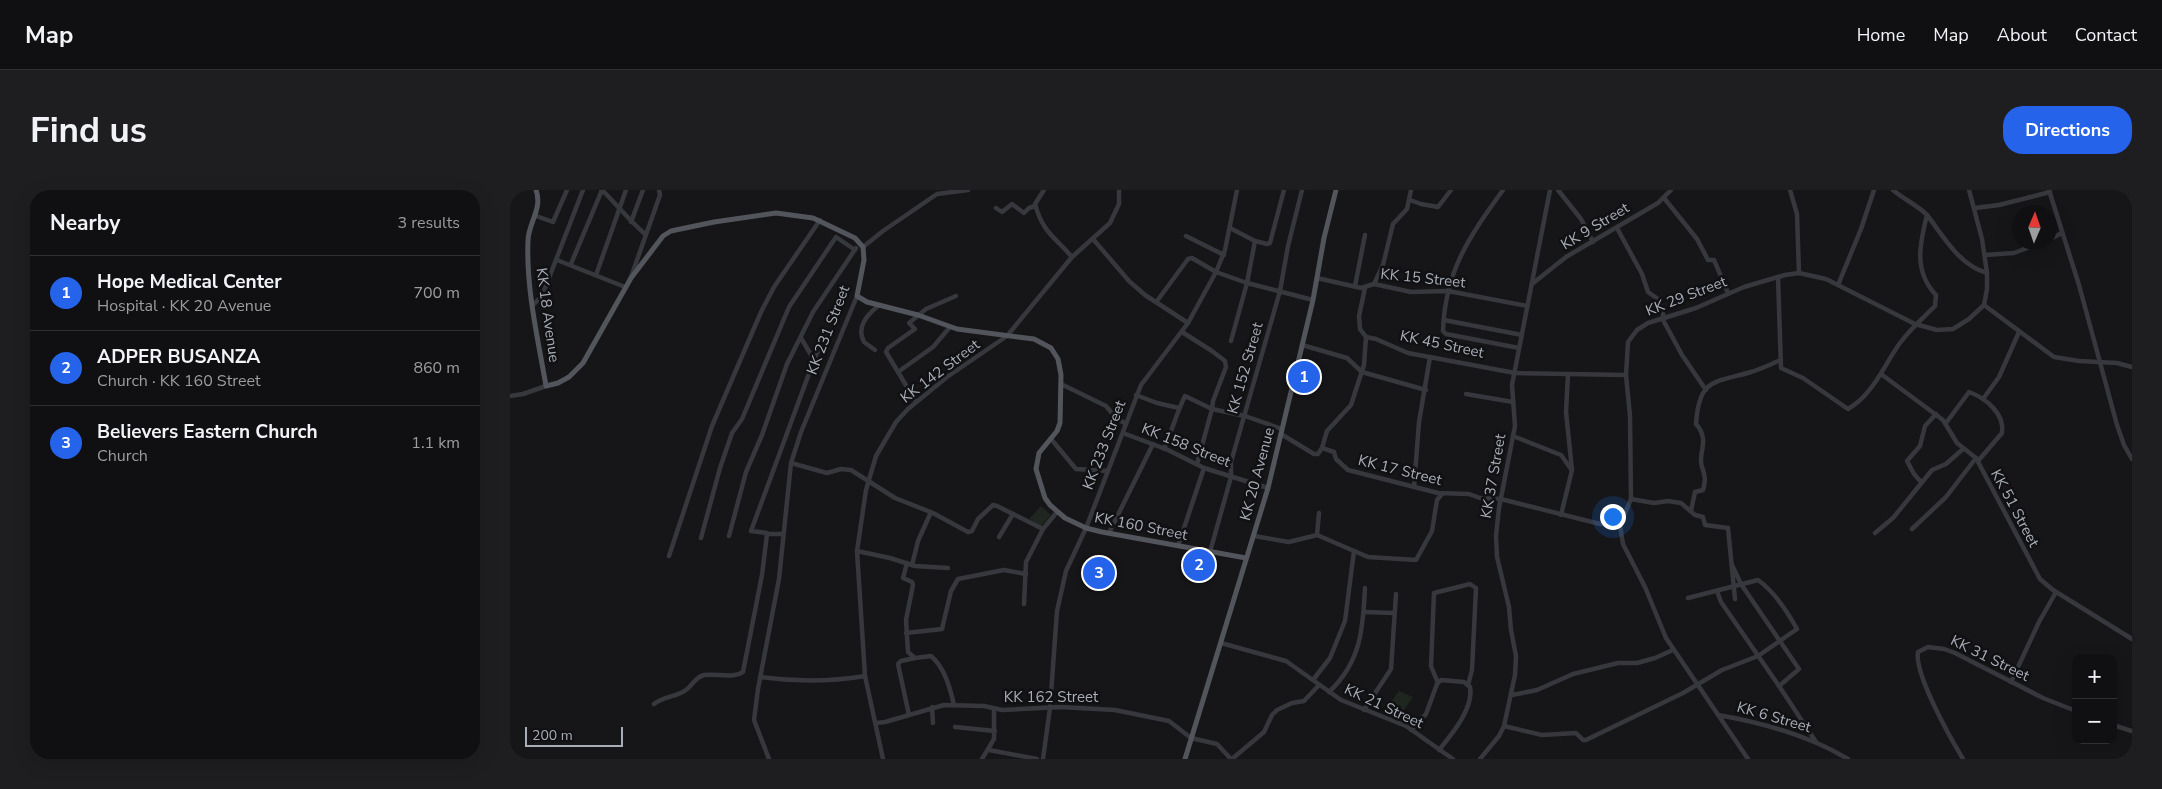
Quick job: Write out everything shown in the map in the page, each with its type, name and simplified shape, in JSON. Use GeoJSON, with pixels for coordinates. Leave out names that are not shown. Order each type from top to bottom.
{"type":"FeatureCollection","features":[{"type":"Feature","properties":{"kind":"main road","name":"KK 18 Avenue"},"geometry":{"type":"LineString","coordinates":[[536,190],[539,203],[528,235],[528,243],[533,305],[546,386]]}},
{"type":"Feature","properties":{"kind":"main road","name":"KK 20 Avenue"},"geometry":{"type":"LineString","coordinates":[[1184,759],[1268,488],[1313,300],[1324,238],[1336,190]]}},
{"type":"Feature","properties":{"kind":"main road"},"geometry":{"type":"LineString","coordinates":[[546,386],[558,383],[569,377],[583,363],[630,278],[663,236],[671,230],[776,214],[801,215],[820,220],[855,238],[862,245]]}},
{"type":"Feature","properties":{"kind":"main road","name":"KK 231 Street"},"geometry":{"type":"LineString","coordinates":[[857,296],[864,260],[862,245]]}},
{"type":"Feature","properties":{"kind":"main road","name":"KK 160 Street"},"geometry":{"type":"LineString","coordinates":[[857,296],[878,306],[918,315],[969,332],[1034,340],[1048,344],[1058,359],[1061,384],[1060,423],[1051,439],[1039,453],[1036,468],[1044,498],[1057,512],[1086,528],[1246,558]]}},
{"type":"Feature","properties":{"kind":"street"},"geometry":{"type":"LineString","coordinates":[[536,216],[553,222],[567,190]]}},
{"type":"Feature","properties":{"kind":"street"},"geometry":{"type":"LineString","coordinates":[[533,305],[542,296],[583,190]]}},
{"type":"Feature","properties":{"kind":"street"},"geometry":{"type":"LineString","coordinates":[[571,264],[602,190],[625,217],[645,234]]}},
{"type":"Feature","properties":{"kind":"street"},"geometry":{"type":"LineString","coordinates":[[596,275],[626,190]]}},
{"type":"Feature","properties":{"kind":"street"},"geometry":{"type":"LineString","coordinates":[[631,222],[643,190]]}},
{"type":"Feature","properties":{"kind":"street"},"geometry":{"type":"LineString","coordinates":[[630,278],[660,194],[659,190]]}},
{"type":"Feature","properties":{"kind":"street"},"geometry":{"type":"LineString","coordinates":[[729,536],[746,472],[762,435],[787,364],[813,312],[855,250],[937,194],[968,190]]}},
{"type":"Feature","properties":{"kind":"street"},"geometry":{"type":"LineString","coordinates":[[1044,190],[1036,206],[1040,222],[1046,232],[1059,241],[1072,257]]}},
{"type":"Feature","properties":{"kind":"street","name":"KK 142 Street"},"geometry":{"type":"LineString","coordinates":[[883,759],[864,676],[857,551],[868,480],[876,456],[889,431],[916,402],[964,365],[1007,336],[1072,257],[1093,239],[1114,216],[1119,204],[1119,190]]}},
{"type":"Feature","properties":{"kind":"street","name":"KK 233 Street"},"geometry":{"type":"LineString","coordinates":[[1043,759],[1050,708],[1057,611],[1066,571],[1086,528],[1136,395],[1146,377],[1188,323],[1224,255],[1237,190]]}},
{"type":"Feature","properties":{"kind":"street"},"geometry":{"type":"LineString","coordinates":[[1230,228],[1255,240],[1267,244],[1270,243],[1284,190]]}},
{"type":"Feature","properties":{"kind":"street","name":"KK 152 Street"},"geometry":{"type":"LineString","coordinates":[[1210,552],[1232,477],[1231,462],[1280,292],[1288,246],[1302,190]]}},
{"type":"Feature","properties":{"kind":"street"},"geometry":{"type":"LineString","coordinates":[[1374,284],[1383,265],[1394,224],[1407,209],[1411,190]]}},
{"type":"Feature","properties":{"kind":"street"},"geometry":{"type":"LineString","coordinates":[[1410,200],[1438,207],[1451,190]]}},
{"type":"Feature","properties":{"kind":"street"},"geometry":{"type":"LineString","coordinates":[[1503,190],[1476,226],[1452,274],[1448,291],[1444,331],[1446,334],[1519,348]]}},
{"type":"Feature","properties":{"kind":"street","name":"KK 37 Street"},"geometry":{"type":"LineString","coordinates":[[1480,759],[1499,736],[1504,726],[1512,695],[1517,661],[1509,607],[1496,546],[1501,499],[1515,418],[1512,385],[1550,190]]}},
{"type":"Feature","properties":{"kind":"street"},"geometry":{"type":"LineString","coordinates":[[1558,190],[1581,219],[1593,242]]}},
{"type":"Feature","properties":{"kind":"street","name":"KK 9 Street"},"geometry":{"type":"LineString","coordinates":[[1532,285],[1566,257],[1618,228],[1664,198],[1671,190]]}},
{"type":"Feature","properties":{"kind":"street"},"geometry":{"type":"LineString","coordinates":[[1790,190],[1797,214],[1799,273]]}},
{"type":"Feature","properties":{"kind":"street"},"geometry":{"type":"LineString","coordinates":[[1838,285],[1861,229],[1874,190]]}},
{"type":"Feature","properties":{"kind":"street"},"geometry":{"type":"LineString","coordinates":[[1893,190],[1927,215],[1952,248],[1973,268],[1988,273]]}},
{"type":"Feature","properties":{"kind":"street"},"geometry":{"type":"LineString","coordinates":[[1969,190],[1975,208],[1988,273],[1984,305],[2054,357],[2100,364],[2116,363],[2132,367]]}},
{"type":"Feature","properties":{"kind":"street"},"geometry":{"type":"LineString","coordinates":[[1975,208],[2049,191],[2124,446],[2132,459]]}},
{"type":"Feature","properties":{"kind":"street"},"geometry":{"type":"LineString","coordinates":[[1664,198],[1697,239],[1708,260],[1714,260],[1728,293]]}},
{"type":"Feature","properties":{"kind":"street"},"geometry":{"type":"LineString","coordinates":[[996,208],[1002,212],[1012,204],[1024,212],[1036,206]]}},
{"type":"Feature","properties":{"kind":"street"},"geometry":{"type":"LineString","coordinates":[[1778,276],[1780,360],[1782,368],[1811,383],[1847,409],[1858,403],[1881,374],[1914,324],[1936,303],[1936,295],[1931,290],[1921,267],[1919,247],[1927,215]]}},
{"type":"Feature","properties":{"kind":"street"},"geometry":{"type":"LineString","coordinates":[[669,556],[712,426],[761,312],[774,287],[820,220]]}},
{"type":"Feature","properties":{"kind":"street"},"geometry":{"type":"LineString","coordinates":[[1618,228],[1642,274],[1648,292],[1658,299],[1663,318],[1682,355],[1706,390]]}},
{"type":"Feature","properties":{"kind":"street"},"geometry":{"type":"LineString","coordinates":[[2057,236],[2062,233]]}},
{"type":"Feature","properties":{"kind":"street"},"geometry":{"type":"LineString","coordinates":[[1355,286],[1365,235]]}},
{"type":"Feature","properties":{"kind":"street"},"geometry":{"type":"LineString","coordinates":[[1186,236],[1224,255]]}},
{"type":"Feature","properties":{"kind":"street"},"geometry":{"type":"LineString","coordinates":[[701,538],[720,468],[732,433],[742,419],[789,307],[836,237],[855,250]]}},
{"type":"Feature","properties":{"kind":"street"},"geometry":{"type":"LineString","coordinates":[[1093,239],[1129,281],[1188,323]]}},
{"type":"Feature","properties":{"kind":"street"},"geometry":{"type":"LineString","coordinates":[[1231,341],[1247,283],[1255,240]]}},
{"type":"Feature","properties":{"kind":"street"},"geometry":{"type":"LineString","coordinates":[[1985,255],[2014,253],[2022,250]]}},
{"type":"Feature","properties":{"kind":"street"},"geometry":{"type":"LineString","coordinates":[[1157,302],[1190,258],[1216,272],[1247,283],[1313,300]]}},
{"type":"Feature","properties":{"kind":"street"},"geometry":{"type":"LineString","coordinates":[[557,260],[625,287]]}},
{"type":"Feature","properties":{"kind":"street","name":"KK 29 Street"},"geometry":{"type":"LineString","coordinates":[[1620,525],[1631,499],[1630,430],[1626,375],[1627,347],[1632,336],[1643,326],[1696,308],[1728,293],[1778,276],[1799,273],[1818,276],[1914,324],[1930,329],[1947,330],[1969,319],[1984,305]]}},
{"type":"Feature","properties":{"kind":"street","name":"KK 15 Street"},"geometry":{"type":"LineString","coordinates":[[1318,278],[1365,288],[1374,284],[1411,292],[1448,291],[1527,306]]}},
{"type":"Feature","properties":{"kind":"street"},"geometry":{"type":"LineString","coordinates":[[1164,449],[1173,428],[1175,416],[1186,395],[1212,409],[1245,416],[1281,432],[1314,454],[1318,454],[1322,448],[1327,431],[1351,405],[1362,372],[1366,337],[1362,334],[1359,325],[1360,306],[1365,288]]}},
{"type":"Feature","properties":{"kind":"street","name":"KK 231 Street"},"geometry":{"type":"LineString","coordinates":[[769,759],[754,720],[760,677],[779,579],[791,463],[803,428],[857,296]]}},
{"type":"Feature","properties":{"kind":"street"},"geometry":{"type":"LineString","coordinates":[[916,402],[886,352],[888,348],[915,329],[909,323],[918,315],[956,296]]}},
{"type":"Feature","properties":{"kind":"street"},"geometry":{"type":"LineString","coordinates":[[875,350],[864,342],[862,331],[866,317],[878,306]]}},
{"type":"Feature","properties":{"kind":"street"},"geometry":{"type":"LineString","coordinates":[[1444,320],[1522,335]]}},
{"type":"Feature","properties":{"kind":"street"},"geometry":{"type":"LineString","coordinates":[[898,372],[933,347],[950,327]]}},
{"type":"Feature","properties":{"kind":"street"},"geometry":{"type":"LineString","coordinates":[[1182,332],[1212,351],[1226,363],[1221,384],[1213,401],[1197,464]]}},
{"type":"Feature","properties":{"kind":"street"},"geometry":{"type":"LineString","coordinates":[[1946,423],[1962,404],[1969,392],[1983,400],[1999,377],[2019,332]]}},
{"type":"Feature","properties":{"kind":"street"},"geometry":{"type":"LineString","coordinates":[[783,534],[751,531],[814,360],[825,336]]}},
{"type":"Feature","properties":{"kind":"street","name":"KK 45 Street"},"geometry":{"type":"LineString","coordinates":[[1366,337],[1376,339],[1404,352],[1515,373],[1626,375]]}},
{"type":"Feature","properties":{"kind":"street"},"geometry":{"type":"LineString","coordinates":[[801,338],[814,360]]}},
{"type":"Feature","properties":{"kind":"street"},"geometry":{"type":"LineString","coordinates":[[1302,345],[1347,358],[1362,372],[1426,390]]}},
{"type":"Feature","properties":{"kind":"street"},"geometry":{"type":"LineString","coordinates":[[1414,487],[1420,422],[1430,356]]}},
{"type":"Feature","properties":{"kind":"street"},"geometry":{"type":"LineString","coordinates":[[1691,511],[1695,492],[1702,490],[1704,482],[1705,471],[1702,467],[1704,442],[1701,429],[1696,423],[1698,404],[1706,390],[1714,381],[1752,372],[1780,360]]}},
{"type":"Feature","properties":{"kind":"street"},"geometry":{"type":"LineString","coordinates":[[1561,515],[1572,470],[1566,412],[1568,374]]}},
{"type":"Feature","properties":{"kind":"street"},"geometry":{"type":"LineString","coordinates":[[1881,374],[1936,414],[1946,423],[1954,439],[1977,460],[1946,497],[1912,530]]}},
{"type":"Feature","properties":{"kind":"street"},"geometry":{"type":"LineString","coordinates":[[1061,384],[1106,406],[1118,419],[1126,424]]}},
{"type":"Feature","properties":{"kind":"street"},"geometry":{"type":"LineString","coordinates":[[510,396],[524,394],[546,386]]}},
{"type":"Feature","properties":{"kind":"street"},"geometry":{"type":"LineString","coordinates":[[1466,394],[1513,402]]}},
{"type":"Feature","properties":{"kind":"street"},"geometry":{"type":"LineString","coordinates":[[1136,395],[1157,403],[1179,408]]}},
{"type":"Feature","properties":{"kind":"street","name":"KK 51 Street"},"geometry":{"type":"LineString","coordinates":[[1983,400],[1999,415],[2002,428],[2000,436],[1977,460],[2036,573],[2056,592],[2132,638]]}},
{"type":"Feature","properties":{"kind":"street"},"geometry":{"type":"LineString","coordinates":[[1921,482],[1907,461],[1920,446],[1925,426],[1936,414]]}},
{"type":"Feature","properties":{"kind":"street"},"geometry":{"type":"LineString","coordinates":[[791,425],[803,428]]}},
{"type":"Feature","properties":{"kind":"street","name":"KK 158 Street"},"geometry":{"type":"LineString","coordinates":[[1123,433],[1153,444],[1204,468],[1268,488]]}},
{"type":"Feature","properties":{"kind":"street"},"geometry":{"type":"LineString","coordinates":[[1513,436],[1562,455],[1572,470]]}},
{"type":"Feature","properties":{"kind":"street"},"geometry":{"type":"LineString","coordinates":[[1051,439],[1076,469],[1108,470]]}},
{"type":"Feature","properties":{"kind":"street"},"geometry":{"type":"LineString","coordinates":[[1109,533],[1153,444]]}},
{"type":"Feature","properties":{"kind":"street","name":"KK 17 Street"},"geometry":{"type":"LineString","coordinates":[[1322,448],[1334,452],[1338,461],[1348,470],[1442,494],[1469,494],[1482,498],[1501,499],[1561,515],[1603,524],[1620,525]]}},
{"type":"Feature","properties":{"kind":"street"},"geometry":{"type":"LineString","coordinates":[[1875,533],[1893,518],[1932,470],[1946,464],[1964,449]]}},
{"type":"Feature","properties":{"kind":"street"},"geometry":{"type":"LineString","coordinates":[[791,463],[827,473],[847,469],[895,498],[930,512],[968,532],[972,531],[978,519],[993,505],[1043,529]]}},
{"type":"Feature","properties":{"kind":"street"},"geometry":{"type":"LineString","coordinates":[[1178,546],[1204,468]]}},
{"type":"Feature","properties":{"kind":"street"},"geometry":{"type":"LineString","coordinates":[[1254,536],[1289,542],[1318,535],[1368,557],[1417,560],[1432,531],[1437,500],[1442,494]]}},
{"type":"Feature","properties":{"kind":"street"},"geometry":{"type":"LineString","coordinates":[[1631,499],[1654,503],[1676,502],[1683,504],[1691,511],[1703,517],[1705,525],[1728,528],[1735,599]]}},
{"type":"Feature","properties":{"kind":"street"},"geometry":{"type":"LineString","coordinates":[[915,658],[908,652],[906,633],[906,620],[913,585],[912,582],[904,578],[930,512]]}},
{"type":"Feature","properties":{"kind":"street"},"geometry":{"type":"LineString","coordinates":[[1024,604],[1027,558],[1043,529],[1057,512]]}},
{"type":"Feature","properties":{"kind":"street"},"geometry":{"type":"LineString","coordinates":[[1318,535],[1319,513]]}},
{"type":"Feature","properties":{"kind":"street"},"geometry":{"type":"LineString","coordinates":[[999,537],[1013,514]]}},
{"type":"Feature","properties":{"kind":"street"},"geometry":{"type":"LineString","coordinates":[[1620,525],[1626,552],[1646,587],[1654,612],[1673,650],[1748,759]]}},
{"type":"Feature","properties":{"kind":"street"},"geometry":{"type":"LineString","coordinates":[[654,704],[660,699],[687,690],[697,678],[713,674],[734,675],[742,672],[762,575],[768,533]]}},
{"type":"Feature","properties":{"kind":"street"},"geometry":{"type":"LineString","coordinates":[[857,551],[910,564],[948,568]]}},
{"type":"Feature","properties":{"kind":"street"},"geometry":{"type":"LineString","coordinates":[[1313,680],[1334,650],[1345,621],[1354,551]]}},
{"type":"Feature","properties":{"kind":"street"},"geometry":{"type":"LineString","coordinates":[[1732,565],[1741,584],[1798,669],[1779,686]]}},
{"type":"Feature","properties":{"kind":"street"},"geometry":{"type":"LineString","coordinates":[[906,633],[942,629],[951,591],[958,579],[1004,570],[1026,574]]}},
{"type":"Feature","properties":{"kind":"street"},"geometry":{"type":"LineString","coordinates":[[1504,726],[1542,735],[1576,733],[1585,740],[1602,734],[1698,685],[1722,670],[1758,656],[1797,629],[1788,612],[1767,586],[1758,580],[1688,598]]}},
{"type":"Feature","properties":{"kind":"street"},"geometry":{"type":"LineString","coordinates":[[1438,683],[1431,666],[1434,593],[1470,584],[1476,588],[1472,664],[1468,685],[1471,693],[1460,725],[1439,750]]}},
{"type":"Feature","properties":{"kind":"street"},"geometry":{"type":"LineString","coordinates":[[1329,692],[1342,681],[1351,666],[1358,646],[1364,612],[1365,588]]}},
{"type":"Feature","properties":{"kind":"street"},"geometry":{"type":"LineString","coordinates":[[1717,591],[1721,602],[1748,638],[1816,742]]}},
{"type":"Feature","properties":{"kind":"street"},"geometry":{"type":"LineString","coordinates":[[2011,682],[2039,622],[2056,592]]}},
{"type":"Feature","properties":{"kind":"street"},"geometry":{"type":"LineString","coordinates":[[1364,710],[1391,669],[1396,594]]}},
{"type":"Feature","properties":{"kind":"street"},"geometry":{"type":"LineString","coordinates":[[1364,612],[1394,613]]}},
{"type":"Feature","properties":{"kind":"street","name":"KK 21 Street"},"geometry":{"type":"LineString","coordinates":[[1221,643],[1286,660],[1341,700],[1411,730],[1453,759]]}},
{"type":"Feature","properties":{"kind":"street","name":"KK 31 Street"},"geometry":{"type":"LineString","coordinates":[[1963,759],[1939,715],[1924,681],[1917,659],[1918,650],[1928,647],[1944,649],[2043,698],[2072,709]]}},
{"type":"Feature","properties":{"kind":"street"},"geometry":{"type":"LineString","coordinates":[[1512,695],[1537,690],[1573,674],[1618,663],[1637,663],[1673,650]]}},
{"type":"Feature","properties":{"kind":"street"},"geometry":{"type":"LineString","coordinates":[[908,714],[898,664],[901,661],[915,658],[932,656],[937,661],[948,680],[954,705]]}},
{"type":"Feature","properties":{"kind":"street"},"geometry":{"type":"LineString","coordinates":[[760,677],[814,682],[864,676]]}},
{"type":"Feature","properties":{"kind":"street"},"geometry":{"type":"LineString","coordinates":[[1411,730],[1426,714],[1438,683],[1441,680],[1464,682],[1468,685]]}},
{"type":"Feature","properties":{"kind":"street"},"geometry":{"type":"LineString","coordinates":[[1191,738],[1217,744],[1232,759],[1264,732],[1277,710],[1292,703],[1304,701],[1319,685]]}},
{"type":"Feature","properties":{"kind":"street","name":"KK 162 Street"},"geometry":{"type":"LineString","coordinates":[[876,723],[885,722],[932,707],[954,705],[984,706],[994,709],[1024,711],[1050,708],[1115,710],[1165,719],[1191,738]]}},
{"type":"Feature","properties":{"kind":"street"},"geometry":{"type":"LineString","coordinates":[[932,707],[933,723]]}},
{"type":"Feature","properties":{"kind":"street"},"geometry":{"type":"LineString","coordinates":[[994,709],[994,738],[986,756],[1037,759]]}},
{"type":"Feature","properties":{"kind":"street","name":"KK 6 Street"},"geometry":{"type":"LineString","coordinates":[[1718,716],[1791,732],[1816,742],[1848,759]]}},
{"type":"Feature","properties":{"kind":"street"},"geometry":{"type":"LineString","coordinates":[[2117,726],[2132,731]]}},
{"type":"Feature","properties":{"kind":"street"},"geometry":{"type":"LineString","coordinates":[[955,727],[995,731]]}},
{"type":"Feature","properties":{"kind":"shaded area"},"geometry":{"type":"Polygon","coordinates":[[[1041,506],[1051,515],[1041,526],[1029,519],[1041,506]]]}},
{"type":"Feature","properties":{"kind":"shaded area"},"geometry":{"type":"Polygon","coordinates":[[[1399,691],[1413,697],[1398,719],[1383,713],[1399,691]]]}},
{"type":"Feature","properties":{"kind":"place","name":"Hope Medical Center"},"geometry":{"type":"Point","coordinates":[1304,377]}},
{"type":"Feature","properties":{"kind":"place","name":"ADPER BUSANZA"},"geometry":{"type":"Point","coordinates":[1199,565]}},
{"type":"Feature","properties":{"kind":"place","name":"Believers Eastern Church"},"geometry":{"type":"Point","coordinates":[1099,573]}}]}
